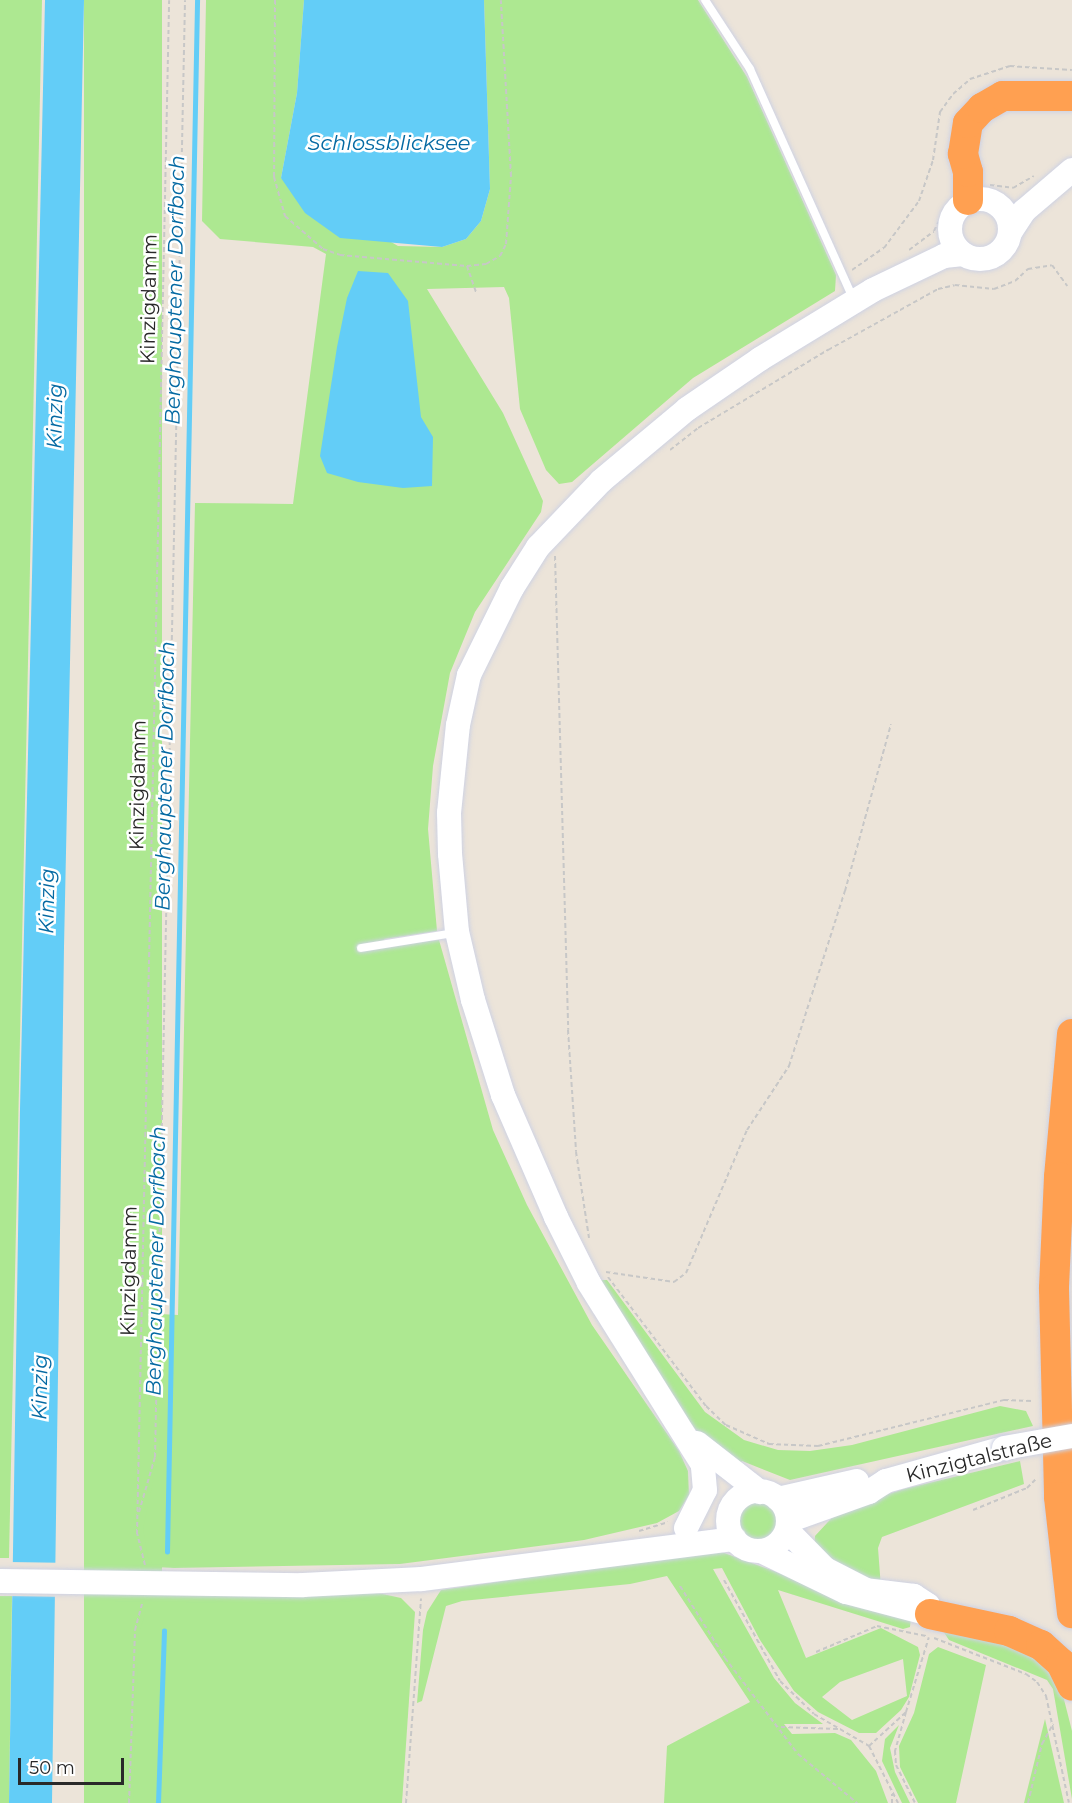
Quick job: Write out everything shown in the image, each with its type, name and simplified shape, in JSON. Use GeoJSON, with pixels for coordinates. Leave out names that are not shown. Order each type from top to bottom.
{"type":"FeatureCollection","features":[{"type":"Feature","properties":{"kind":"highway"},"geometry":{"type":"LineString","coordinates":[[970,197],[963,154],[968,123],[982,108],[1003,96],[1072,96]]}},
{"type":"Feature","properties":{"kind":"highway"},"geometry":{"type":"LineString","coordinates":[[1072,1034],[1059,1177],[1054,1289],[1059,1497],[1072,1613]]}},
{"type":"Feature","properties":{"kind":"highway"},"geometry":{"type":"LineString","coordinates":[[930,1625],[1008,1631],[1041,1645],[1061,1663],[1072,1686]]}},
{"type":"Feature","properties":{"kind":"street"},"geometry":{"type":"LineString","coordinates":[[904,264],[963,254],[983,259],[993,256],[1002,250],[1024,211],[1058,174]]}},
{"type":"Feature","properties":{"kind":"street"},"geometry":{"type":"LineString","coordinates":[[734,1539],[730,1511],[686,1434],[590,1283],[525,1150],[473,1000],[457,932],[448,813],[458,725],[469,675],[512,588],[555,547],[601,481],[667,424],[760,359],[854,301],[904,264],[949,227],[955,211],[970,197],[1012,202],[1058,174]]}},
{"type":"Feature","properties":{"kind":"street"},"geometry":{"type":"LineString","coordinates":[[970,197],[1007,214],[1011,231]]}},
{"type":"Feature","properties":{"kind":"street"},"geometry":{"type":"LineString","coordinates":[[949,227],[951,238],[963,254]]}},
{"type":"Feature","properties":{"kind":"street"},"geometry":{"type":"LineString","coordinates":[[0,1581],[144,1578],[303,1586],[422,1579],[634,1541],[734,1539],[746,1549],[761,1551],[846,1592],[930,1625],[928,1605],[914,1596],[866,1590],[812,1559],[769,1495],[686,1434]]}},
{"type":"Feature","properties":{"kind":"street","name":"Kinzigtalstraße"},"geometry":{"type":"LineString","coordinates":[[788,1526],[819,1509],[869,1492],[886,1481],[1004,1448],[1072,1436]]}},
{"type":"Feature","properties":{"kind":"street"},"geometry":{"type":"LineString","coordinates":[[680,1524],[705,1490],[703,1465]]}},
{"type":"Feature","properties":{"kind":"street","name":"Kinzigtalstraße"},"geometry":{"type":"LineString","coordinates":[[769,1495],[868,1478],[886,1481]]}},
{"type":"Feature","properties":{"kind":"street"},"geometry":{"type":"LineString","coordinates":[[634,1541],[680,1524],[730,1511],[744,1495],[769,1495]]}},
{"type":"Feature","properties":{"kind":"street"},"geometry":{"type":"LineString","coordinates":[[812,1559],[806,1539],[819,1509]]}},
{"type":"Feature","properties":{"kind":"street"},"geometry":{"type":"LineString","coordinates":[[761,1551],[777,1545],[788,1526]]}},
{"type":"Feature","properties":{"kind":"lane"},"geometry":{"type":"LineString","coordinates":[[705,0],[750,69],[854,301]]}},
{"type":"Feature","properties":{"kind":"lane"},"geometry":{"type":"LineString","coordinates":[[361,948],[457,932]]}},
{"type":"Feature","properties":{"kind":"path","name":"Kinzigdamm"},"geometry":{"type":"LineString","coordinates":[[144,1578],[137,1534],[169,0]]}},
{"type":"Feature","properties":{"kind":"path"},"geometry":{"type":"LineString","coordinates":[[138,1515],[154,1457],[185,0]]}},
{"type":"Feature","properties":{"kind":"path"},"geometry":{"type":"LineString","coordinates":[[275,0],[274,177],[285,216],[322,249],[340,255],[467,266],[486,264],[500,256],[506,244],[511,176],[501,0]]}},
{"type":"Feature","properties":{"kind":"path"},"geometry":{"type":"LineString","coordinates":[[904,264],[970,197],[1013,188],[1058,174]]}},
{"type":"Feature","properties":{"kind":"path"},"geometry":{"type":"LineString","coordinates":[[663,456],[698,428],[938,289],[955,285],[994,289],[1015,281],[1028,269],[1052,265],[1067,286]]}},
{"type":"Feature","properties":{"kind":"path"},"geometry":{"type":"LineString","coordinates":[[467,266],[476,292]]}},
{"type":"Feature","properties":{"kind":"path"},"geometry":{"type":"LineString","coordinates":[[555,547],[568,1029],[588,1248]]}},
{"type":"Feature","properties":{"kind":"path"},"geometry":{"type":"LineString","coordinates":[[891,723],[845,891],[789,1066],[747,1130],[686,1273],[674,1282],[597,1271],[612,1279],[678,1373],[706,1406],[726,1425],[769,1444],[819,1446],[1004,1400],[1033,1401]]}},
{"type":"Feature","properties":{"kind":"path"},"geometry":{"type":"LineString","coordinates":[[973,1510],[1027,1488],[1038,1477]]}},
{"type":"Feature","properties":{"kind":"path"},"geometry":{"type":"LineString","coordinates":[[634,1541],[680,1524]]}},
{"type":"Feature","properties":{"kind":"path"},"geometry":{"type":"LineString","coordinates":[[129,1803],[135,1630],[144,1578]]}},
{"type":"Feature","properties":{"kind":"path"},"geometry":{"type":"LineString","coordinates":[[406,1803],[422,1579]]}},
{"type":"Feature","properties":{"kind":"path"},"geometry":{"type":"LineString","coordinates":[[724,1580],[780,1681],[814,1714],[869,1746],[898,1803]]}},
{"type":"Feature","properties":{"kind":"path"},"geometry":{"type":"LineString","coordinates":[[680,1586],[725,1658],[771,1721],[780,1727],[798,1754],[857,1803]]}},
{"type":"Feature","properties":{"kind":"path"},"geometry":{"type":"LineString","coordinates":[[816,1652],[877,1626],[916,1636],[930,1625]]}},
{"type":"Feature","properties":{"kind":"path"},"geometry":{"type":"LineString","coordinates":[[915,1803],[896,1765],[895,1751],[930,1625]]}},
{"type":"Feature","properties":{"kind":"path"},"geometry":{"type":"LineString","coordinates":[[930,1625],[951,1647],[1026,1674],[1037,1682],[1046,1696],[1069,1803]]}},
{"type":"Feature","properties":{"kind":"path"},"geometry":{"type":"LineString","coordinates":[[869,1746],[906,1712]]}},
{"type":"Feature","properties":{"kind":"path"},"geometry":{"type":"LineString","coordinates":[[1028,1803],[1042,1744],[1053,1724]]}},
{"type":"Feature","properties":{"kind":"path"},"geometry":{"type":"LineString","coordinates":[[780,1727],[841,1730]]}},
{"type":"Feature","properties":{"kind":"path"},"geometry":{"type":"LineString","coordinates":[[892,1794],[892,1803]]}},
{"type":"Feature","properties":{"kind":"green space"},"geometry":{"type":"Polygon","coordinates":[[[0,0],[42,0],[9,1558],[0,1558],[0,0]]]}},
{"type":"Feature","properties":{"kind":"green space"},"geometry":{"type":"Polygon","coordinates":[[[84,0],[162,0],[162,1803],[84,1803],[84,0]]]}},
{"type":"Feature","properties":{"kind":"green space"},"geometry":{"type":"Polygon","coordinates":[[[206,0],[304,0],[297,93],[281,178],[398,246],[442,247],[466,239],[481,221],[490,189],[484,0],[698,0],[747,77],[836,275],[835,291],[693,378],[572,482],[559,484],[546,470],[520,409],[509,298],[504,287],[427,289],[503,413],[543,501],[541,512],[475,612],[450,673],[433,766],[428,829],[437,931],[384,939],[388,945],[439,940],[493,1130],[527,1205],[592,1325],[679,1451],[688,1471],[689,1495],[679,1511],[657,1523],[584,1540],[400,1564],[174,1568],[154,1567],[148,1557],[143,1529],[159,1454],[160,1314],[178,1315],[195,503],[293,504],[326,254],[313,247],[220,239],[202,221],[206,0]]]}},
{"type":"Feature","properties":{"kind":"green space"},"geometry":{"type":"Polygon","coordinates":[[[601,1280],[607,1280],[705,1412],[744,1440],[778,1450],[810,1451],[852,1445],[1000,1406],[1026,1411],[1033,1426],[790,1480],[742,1461],[735,1469],[684,1418],[601,1280]]]}},
{"type":"Feature","properties":{"kind":"green space"},"geometry":{"type":"Polygon","coordinates":[[[1020,1461],[1024,1484],[882,1537],[878,1548],[881,1588],[874,1587],[814,1548],[815,1536],[839,1510],[904,1489],[1020,1461]]]}},
{"type":"Feature","properties":{"kind":"green space"},"geometry":{"type":"Polygon","coordinates":[[[757,1500],[772,1507],[779,1522],[772,1537],[757,1544],[742,1537],[735,1522],[742,1507],[757,1500]]]}},
{"type":"Feature","properties":{"kind":"green space"},"geometry":{"type":"Polygon","coordinates":[[[716,1550],[873,1607],[911,1617],[910,1627],[903,1629],[778,1590],[806,1658],[881,1628],[918,1647],[920,1655],[909,1697],[901,1710],[876,1733],[859,1733],[818,1712],[794,1691],[760,1640],[722,1568],[713,1569],[774,1678],[795,1703],[823,1724],[784,1724],[792,1734],[835,1733],[851,1740],[876,1771],[888,1803],[664,1803],[667,1746],[750,1702],[667,1576],[630,1584],[462,1601],[446,1606],[422,1701],[417,1703],[423,1630],[427,1612],[441,1590],[716,1550]],[[903,1659],[840,1682],[822,1697],[852,1720],[907,1696],[903,1659]]]}},
{"type":"Feature","properties":{"kind":"green space"},"geometry":{"type":"Polygon","coordinates":[[[378,1593],[401,1598],[415,1612],[402,1803],[133,1803],[139,1632],[152,1595],[378,1593]]]}},
{"type":"Feature","properties":{"kind":"green space"},"geometry":{"type":"Polygon","coordinates":[[[0,1596],[12,1596],[9,1803],[0,1803],[0,1596]]]}},
{"type":"Feature","properties":{"kind":"green space"},"geometry":{"type":"Polygon","coordinates":[[[941,1628],[1024,1641],[1056,1668],[1072,1731],[1072,1799],[1053,1689],[1047,1680],[949,1640],[941,1628]]]}},
{"type":"Feature","properties":{"kind":"green space"},"geometry":{"type":"Polygon","coordinates":[[[938,1647],[986,1665],[956,1803],[918,1803],[900,1767],[899,1746],[914,1713],[929,1654],[938,1647]]]}},
{"type":"Feature","properties":{"kind":"green space"},"geometry":{"type":"Polygon","coordinates":[[[1045,1719],[1064,1803],[1024,1803],[1045,1719]]]}},
{"type":"Feature","properties":{"kind":"green space"},"geometry":{"type":"Polygon","coordinates":[[[899,1725],[890,1748],[895,1772],[910,1803],[902,1803],[882,1761],[885,1739],[899,1725]]]}},
{"type":"Feature","properties":{"kind":"water","name":"Kinzig"},"geometry":{"type":"Polygon","coordinates":[[[45,0],[84,0],[64,947],[52,1803],[9,1803],[20,1109],[45,0]]]}},
{"type":"Feature","properties":{"kind":"water","name":"Schlossblicksee"},"geometry":{"type":"Polygon","coordinates":[[[304,0],[484,0],[490,189],[481,221],[466,239],[442,247],[340,238],[305,213],[281,178],[297,93],[304,0]]]}},
{"type":"Feature","properties":{"kind":"water"},"geometry":{"type":"Polygon","coordinates":[[[358,271],[388,273],[408,301],[421,417],[433,437],[432,486],[403,488],[358,482],[327,473],[320,456],[347,298],[358,271]]]}},
{"type":"Feature","properties":{"kind":"pier"},"geometry":{"type":"Polygon","coordinates":[[[9,1562],[58,1563],[57,1597],[8,1596],[9,1562]]]}},
{"type":"Feature","properties":{"kind":"waterway","name":"Berghauptener Dorfbach"},"geometry":{"type":"LineString","coordinates":[[167,1552],[197,0]]}},
{"type":"Feature","properties":{"kind":"waterway","name":"Berghauptener Dorfbach"},"geometry":{"type":"LineString","coordinates":[[158,1803],[164,1631]]}}]}
